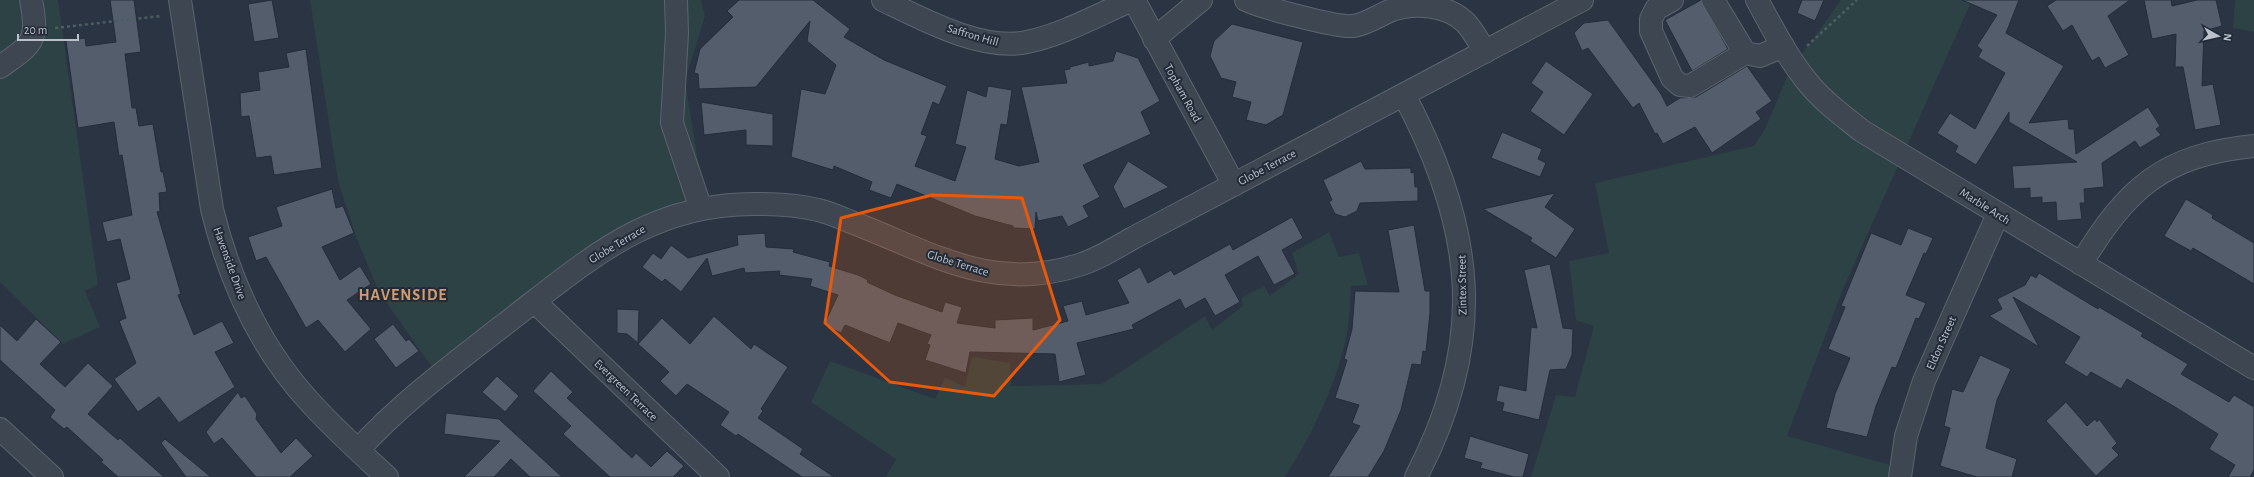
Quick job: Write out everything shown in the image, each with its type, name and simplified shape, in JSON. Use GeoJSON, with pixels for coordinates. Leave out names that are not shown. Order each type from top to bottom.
{"type":"FeatureCollection","features":[{"type":"Feature","properties":{"kind":"street"},"geometry":{"type":"LineString","coordinates":[[0,67],[29,45],[36,31],[31,0]]}},
{"type":"Feature","properties":{"kind":"street"},"geometry":{"type":"LineString","coordinates":[[676,0],[677,33],[672,123],[701,209]]}},
{"type":"Feature","properties":{"kind":"street","name":"Saffron Hill"},"geometry":{"type":"LineString","coordinates":[[883,0],[970,37],[996,44],[1010,44],[1027,42],[1070,28],[1133,0]]}},
{"type":"Feature","properties":{"kind":"street","name":"Topham Road"},"geometry":{"type":"LineString","coordinates":[[1133,0],[1234,185]]}},
{"type":"Feature","properties":{"kind":"street"},"geometry":{"type":"LineString","coordinates":[[1154,39],[1201,0]]}},
{"type":"Feature","properties":{"kind":"street"},"geometry":{"type":"LineString","coordinates":[[1246,0],[1299,15],[1351,26],[1393,10],[1433,6],[1454,14],[1465,22],[1485,52]]}},
{"type":"Feature","properties":{"kind":"street","name":"Globe Terrace"},"geometry":{"type":"LineString","coordinates":[[358,450],[414,396],[584,264],[637,230],[670,217],[701,209],[736,203],[788,204],[818,210],[959,265],[992,274],[1041,274],[1083,264],[1485,52],[1552,7],[1582,0]]}},
{"type":"Feature","properties":{"kind":"street"},"geometry":{"type":"LineString","coordinates":[[1672,0],[1656,9],[1651,19],[1651,31],[1672,78],[1680,85],[1690,86],[1745,52]]}},
{"type":"Feature","properties":{"kind":"street"},"geometry":{"type":"LineString","coordinates":[[1713,0],[1745,52],[1760,56],[1786,52]]}},
{"type":"Feature","properties":{"kind":"street","name":"Marble Arch"},"geometry":{"type":"LineString","coordinates":[[1757,0],[1786,52],[1806,80],[1832,108],[1862,131],[2254,368]]}},
{"type":"Feature","properties":{"kind":"street","name":"Havenside Drive"},"geometry":{"type":"LineString","coordinates":[[180,7],[212,209],[219,238],[241,297],[278,361],[308,400],[387,477]]}},
{"type":"Feature","properties":{"kind":"street","name":"Zintex Street"},"geometry":{"type":"LineString","coordinates":[[1404,95],[1422,129],[1438,167],[1452,207],[1461,247],[1464,299],[1462,340],[1455,382],[1434,442],[1416,477]]}},
{"type":"Feature","properties":{"kind":"street"},"geometry":{"type":"LineString","coordinates":[[2081,264],[2112,217],[2136,190],[2163,170],[2196,156],[2254,146]]}},
{"type":"Feature","properties":{"kind":"street","name":"Eldon Street"},"geometry":{"type":"LineString","coordinates":[[1900,477],[1906,436],[1924,381],[1998,214]]}},
{"type":"Feature","properties":{"kind":"street","name":"Evergreen Terrace"},"geometry":{"type":"LineString","coordinates":[[534,302],[718,477]]}},
{"type":"Feature","properties":{"kind":"street"},"geometry":{"type":"LineString","coordinates":[[0,428],[52,477]]}},
{"type":"Feature","properties":{"kind":"path"},"geometry":{"type":"LineString","coordinates":[[1786,52],[1857,0]]}},
{"type":"Feature","properties":{"kind":"path"},"geometry":{"type":"LineString","coordinates":[[36,31],[180,7]]}},
{"type":"Feature","properties":{"kind":"highlighted area"},"geometry":{"type":"Polygon","coordinates":[[[932,195],[1022,198],[1060,320],[994,396],[890,382],[825,323],[841,218],[932,195]]]}},
{"type":"Feature","properties":{"kind":"green space"},"geometry":{"type":"Polygon","coordinates":[[[0,0],[58,0],[98,285],[85,291],[100,327],[63,344],[0,282],[0,0]]]}},
{"type":"Feature","properties":{"kind":"green space"},"geometry":{"type":"Polygon","coordinates":[[[310,0],[701,0],[705,16],[685,81],[698,161],[710,207],[670,217],[440,375],[426,359],[379,292],[356,237],[338,181],[310,0]]]}},
{"type":"Feature","properties":{"kind":"green space"},"geometry":{"type":"Polygon","coordinates":[[[1841,0],[1972,0],[1843,289],[1787,436],[1901,468],[1901,477],[1531,477],[1556,395],[1575,397],[1594,326],[1576,320],[1569,261],[1609,253],[1595,183],[1754,146],[1765,129],[1793,63],[1805,50],[1841,0]]]}},
{"type":"Feature","properties":{"kind":"green space"},"geometry":{"type":"Polygon","coordinates":[[[2235,0],[2254,0],[2254,32],[2233,28],[2235,0]]]}},
{"type":"Feature","properties":{"kind":"green space"},"geometry":{"type":"Polygon","coordinates":[[[1329,232],[1339,257],[1359,253],[1368,285],[1351,286],[1348,328],[1338,368],[1324,406],[1306,442],[1285,477],[886,477],[896,459],[811,402],[830,361],[935,399],[945,378],[965,387],[972,357],[1010,363],[1011,386],[1102,384],[1205,316],[1212,330],[1243,306],[1241,298],[1264,286],[1270,296],[1299,274],[1292,253],[1329,232]]]}},
{"type":"Feature","properties":{"kind":"building"},"geometry":{"type":"Polygon","coordinates":[[[110,0],[134,0],[141,52],[125,54],[132,108],[136,108],[139,126],[153,124],[161,172],[163,172],[167,192],[159,193],[160,211],[157,212],[181,294],[178,295],[194,335],[222,321],[234,343],[215,352],[235,387],[179,423],[159,397],[138,412],[114,379],[136,363],[119,321],[126,318],[116,283],[130,279],[120,239],[107,242],[102,222],[132,215],[122,155],[119,156],[114,122],[78,128],[66,41],[85,38],[86,46],[116,42],[110,0]]]}},
{"type":"Feature","properties":{"kind":"building"},"geometry":{"type":"Polygon","coordinates":[[[272,0],[279,38],[254,42],[248,4],[272,0]]]}},
{"type":"Feature","properties":{"kind":"building"},"geometry":{"type":"Polygon","coordinates":[[[739,0],[813,0],[850,29],[844,37],[884,60],[947,86],[939,105],[933,102],[921,134],[927,136],[915,166],[955,181],[966,147],[955,144],[967,90],[986,97],[988,86],[1012,90],[1007,125],[1001,124],[995,159],[1019,166],[1039,162],[1021,87],[1067,83],[1064,70],[1089,62],[1089,66],[1113,61],[1116,51],[1138,58],[1160,101],[1141,112],[1151,134],[1083,165],[1100,197],[1083,206],[1089,217],[1068,227],[1062,216],[1038,221],[1036,212],[1035,229],[1013,228],[1013,226],[975,216],[897,184],[891,198],[869,190],[872,182],[834,166],[833,170],[791,157],[801,89],[825,94],[836,65],[807,41],[810,21],[756,87],[699,89],[698,74],[694,73],[700,49],[733,17],[727,11],[739,0]]]}},
{"type":"Feature","properties":{"kind":"building"},"geometry":{"type":"Polygon","coordinates":[[[1701,0],[1728,49],[1692,71],[1665,20],[1701,0]]]}},
{"type":"Feature","properties":{"kind":"building"},"geometry":{"type":"Polygon","coordinates":[[[1802,0],[1824,0],[1815,21],[1797,13],[1802,0]]]}},
{"type":"Feature","properties":{"kind":"building"},"geometry":{"type":"Polygon","coordinates":[[[1962,0],[2019,0],[2006,33],[2064,66],[2029,123],[2068,119],[2069,129],[2074,129],[2076,154],[2148,107],[2160,126],[2156,129],[2161,135],[2140,148],[2135,141],[2102,163],[2104,187],[2084,189],[2085,203],[2080,203],[2082,219],[2057,221],[2056,202],[2042,203],[2042,197],[2030,198],[2030,188],[2014,189],[2012,166],[2077,162],[2009,122],[2009,112],[1976,165],[1955,152],[1958,146],[1937,133],[1950,113],[1975,129],[2005,73],[1978,57],[1982,50],[1977,46],[1997,15],[1962,0]]]}},
{"type":"Feature","properties":{"kind":"building"},"geometry":{"type":"Polygon","coordinates":[[[2056,0],[2130,0],[2108,16],[2129,55],[2105,68],[2099,57],[2092,61],[2072,25],[2063,31],[2047,6],[2056,0]]]}},
{"type":"Feature","properties":{"kind":"building"},"geometry":{"type":"Polygon","coordinates":[[[2144,0],[2171,0],[2172,6],[2197,0],[2216,0],[2222,26],[2204,31],[2202,86],[2213,84],[2221,125],[2195,130],[2183,67],[2175,67],[2176,34],[2152,39],[2144,0]]]}},
{"type":"Feature","properties":{"kind":"building"},"geometry":{"type":"Polygon","coordinates":[[[1608,20],[1661,94],[1667,106],[1680,98],[1696,97],[1747,66],[1772,101],[1756,112],[1761,119],[1712,153],[1695,127],[1663,144],[1657,133],[1655,134],[1639,103],[1633,108],[1588,48],[1582,51],[1574,33],[1584,23],[1608,20]]]}},
{"type":"Feature","properties":{"kind":"building"},"geometry":{"type":"Polygon","coordinates":[[[1232,24],[1303,42],[1283,115],[1266,125],[1246,120],[1251,102],[1232,97],[1236,82],[1221,78],[1210,56],[1214,41],[1232,24]]]}},
{"type":"Feature","properties":{"kind":"building"},"geometry":{"type":"Polygon","coordinates":[[[306,49],[322,168],[274,175],[271,156],[256,158],[249,116],[241,117],[240,93],[260,90],[258,72],[289,67],[286,53],[306,49]]]}},
{"type":"Feature","properties":{"kind":"building"},"geometry":{"type":"Polygon","coordinates":[[[1546,61],[1593,94],[1564,135],[1530,111],[1543,92],[1531,83],[1546,61]]]}},
{"type":"Feature","properties":{"kind":"building"},"geometry":{"type":"Polygon","coordinates":[[[701,102],[773,114],[773,146],[746,145],[746,130],[704,135],[701,102]]]}},
{"type":"Feature","properties":{"kind":"building"},"geometry":{"type":"Polygon","coordinates":[[[1502,132],[1542,149],[1538,159],[1546,163],[1540,177],[1491,158],[1502,132]]]}},
{"type":"Feature","properties":{"kind":"building"},"geometry":{"type":"Polygon","coordinates":[[[1128,161],[1169,187],[1124,209],[1113,187],[1128,161]]]}},
{"type":"Feature","properties":{"kind":"building"},"geometry":{"type":"Polygon","coordinates":[[[1361,161],[1365,169],[1411,168],[1411,173],[1414,172],[1415,187],[1418,187],[1418,201],[1360,203],[1357,211],[1345,217],[1335,214],[1329,202],[1332,200],[1323,180],[1361,161]]]}},
{"type":"Feature","properties":{"kind":"building"},"geometry":{"type":"Polygon","coordinates":[[[332,189],[336,208],[343,206],[354,233],[322,247],[340,280],[360,266],[371,284],[347,300],[371,329],[345,352],[318,320],[306,328],[266,257],[256,261],[248,237],[282,226],[276,207],[332,189]]]}},
{"type":"Feature","properties":{"kind":"building"},"geometry":{"type":"Polygon","coordinates":[[[1555,193],[1545,207],[1575,229],[1556,258],[1530,241],[1532,238],[1483,209],[1555,193]]]}},
{"type":"Feature","properties":{"kind":"building"},"geometry":{"type":"Polygon","coordinates":[[[2186,199],[2213,215],[2212,218],[2254,243],[2254,284],[2193,248],[2191,251],[2164,236],[2186,199]]]}},
{"type":"Feature","properties":{"kind":"building"},"geometry":{"type":"Polygon","coordinates":[[[1292,217],[1303,238],[1282,250],[1295,274],[1274,285],[1258,256],[1225,275],[1240,302],[1215,316],[1205,298],[1185,309],[1180,299],[1132,325],[1134,329],[1077,343],[1086,375],[1059,382],[1055,354],[970,352],[966,373],[925,360],[930,345],[927,344],[931,335],[898,323],[890,343],[845,325],[841,333],[824,325],[838,295],[810,286],[812,279],[779,275],[780,271],[745,273],[744,268],[712,276],[707,258],[681,292],[665,279],[662,282],[642,267],[653,253],[661,259],[671,245],[688,258],[738,245],[737,235],[765,233],[766,247],[794,249],[793,252],[830,262],[829,266],[858,275],[868,280],[867,282],[895,295],[942,312],[945,302],[962,307],[957,323],[995,328],[995,320],[1033,318],[1033,330],[1068,321],[1063,306],[1082,301],[1086,315],[1129,303],[1117,280],[1140,267],[1148,283],[1171,270],[1174,275],[1230,244],[1233,250],[1292,217]]]}},
{"type":"Feature","properties":{"kind":"building"},"geometry":{"type":"Polygon","coordinates":[[[1414,225],[1425,291],[1430,291],[1430,313],[1426,352],[1423,351],[1421,365],[1412,364],[1401,410],[1384,451],[1368,477],[1328,477],[1360,426],[1352,423],[1359,405],[1335,398],[1347,360],[1344,359],[1352,329],[1355,291],[1399,292],[1388,230],[1414,225]]]}},
{"type":"Feature","properties":{"kind":"building"},"geometry":{"type":"Polygon","coordinates":[[[1908,228],[1933,238],[1926,254],[1924,253],[1906,295],[1926,303],[1919,319],[1916,318],[1896,368],[1892,367],[1876,406],[1867,437],[1826,428],[1835,394],[1850,358],[1828,349],[1845,307],[1841,306],[1871,233],[1901,245],[1908,228]]]}},
{"type":"Feature","properties":{"kind":"building"},"geometry":{"type":"Polygon","coordinates":[[[1550,264],[1563,328],[1573,329],[1572,355],[1566,369],[1550,370],[1539,420],[1502,411],[1504,403],[1496,401],[1499,385],[1526,391],[1531,327],[1537,328],[1524,270],[1550,264]]]}},
{"type":"Feature","properties":{"kind":"building"},"geometry":{"type":"Polygon","coordinates":[[[2039,273],[2098,309],[2099,307],[2143,333],[2141,336],[2188,364],[2181,374],[2229,402],[2234,395],[2254,407],[2254,470],[2250,477],[2228,477],[2235,465],[2209,449],[2218,434],[2175,407],[2127,379],[2121,389],[2091,372],[2087,377],[2064,363],[2080,337],[2013,297],[2039,347],[1989,316],[2002,309],[1997,299],[2025,285],[2031,275],[2036,278],[2039,273]]]}},
{"type":"Feature","properties":{"kind":"building"},"geometry":{"type":"Polygon","coordinates":[[[617,309],[639,310],[638,343],[627,334],[617,333],[617,309]]]}},
{"type":"Feature","properties":{"kind":"building"},"geometry":{"type":"Polygon","coordinates":[[[714,316],[751,349],[754,344],[788,367],[761,409],[763,411],[758,418],[803,449],[800,454],[834,477],[802,477],[738,434],[736,436],[720,425],[729,412],[687,384],[676,396],[660,381],[669,372],[638,344],[662,318],[690,344],[714,316]]]}},
{"type":"Feature","properties":{"kind":"building"},"geometry":{"type":"Polygon","coordinates":[[[36,319],[61,342],[40,364],[65,387],[88,363],[113,386],[88,414],[118,440],[120,438],[164,477],[118,477],[101,462],[103,460],[67,427],[64,429],[50,417],[55,410],[0,360],[0,325],[17,341],[36,319]]]}},
{"type":"Feature","properties":{"kind":"building"},"geometry":{"type":"Polygon","coordinates":[[[393,324],[406,341],[409,339],[419,351],[396,368],[374,339],[393,324]]]}},
{"type":"Feature","properties":{"kind":"building"},"geometry":{"type":"Polygon","coordinates":[[[1980,355],[2011,369],[1997,400],[1986,448],[2017,459],[2012,477],[1977,477],[1940,466],[1950,428],[1944,426],[1952,389],[1963,392],[1980,355]]]}},
{"type":"Feature","properties":{"kind":"building"},"geometry":{"type":"Polygon","coordinates":[[[551,371],[573,392],[567,398],[632,458],[636,453],[651,467],[667,451],[684,466],[673,477],[610,477],[563,434],[571,426],[533,391],[551,371]]]}},
{"type":"Feature","properties":{"kind":"building"},"geometry":{"type":"Polygon","coordinates":[[[497,376],[519,396],[505,412],[482,392],[497,376]]]}},
{"type":"Feature","properties":{"kind":"building"},"geometry":{"type":"Polygon","coordinates":[[[238,392],[241,398],[245,396],[257,414],[256,419],[281,453],[296,438],[313,456],[290,477],[256,477],[222,438],[214,444],[206,432],[238,392]]]}},
{"type":"Feature","properties":{"kind":"building"},"geometry":{"type":"Polygon","coordinates":[[[2066,402],[2087,426],[2095,419],[2097,422],[2099,419],[2117,443],[2112,448],[2119,455],[2096,476],[2046,421],[2066,402]]]}},
{"type":"Feature","properties":{"kind":"building"},"geometry":{"type":"Polygon","coordinates":[[[446,413],[499,419],[562,477],[530,477],[511,459],[494,477],[464,477],[500,441],[444,434],[446,413]]]}},
{"type":"Feature","properties":{"kind":"building"},"geometry":{"type":"Polygon","coordinates":[[[1470,436],[1529,454],[1523,477],[1514,477],[1480,468],[1482,463],[1464,458],[1470,436]]]}},
{"type":"Feature","properties":{"kind":"building"},"geometry":{"type":"Polygon","coordinates":[[[165,439],[211,477],[186,477],[161,443],[165,439]]]}},
{"type":"Feature","properties":{"kind":"district","name":"HAVENSIDE"},"geometry":{"type":"Point","coordinates":[403,294]}}]}
